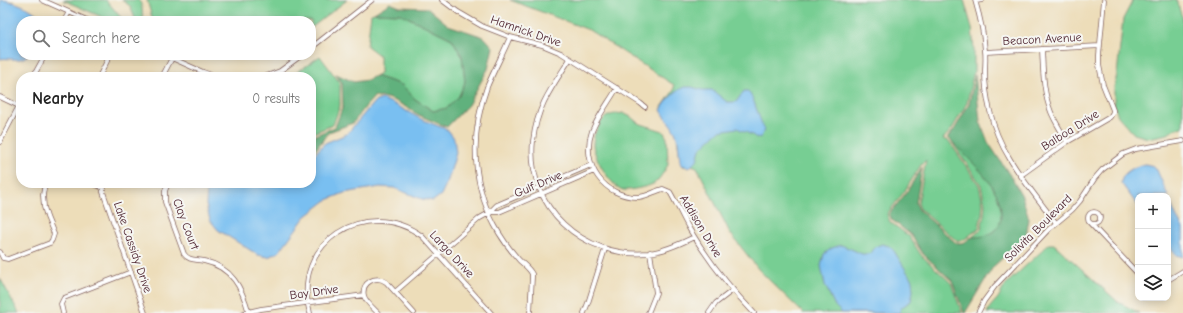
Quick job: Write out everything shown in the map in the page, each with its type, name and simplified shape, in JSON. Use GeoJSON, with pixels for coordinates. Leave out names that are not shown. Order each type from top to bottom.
{"type":"FeatureCollection","features":[{"type":"Feature","properties":{"kind":"street"},"geometry":{"type":"LineString","coordinates":[[42,0],[78,16]]}},
{"type":"Feature","properties":{"kind":"street"},"geometry":{"type":"LineString","coordinates":[[316,44],[372,0]]}},
{"type":"Feature","properties":{"kind":"street","name":"Hamrick Drive"},"geometry":{"type":"LineString","coordinates":[[442,0],[470,20],[482,26],[510,37],[556,50],[617,88],[644,107]]}},
{"type":"Feature","properties":{"kind":"street"},"geometry":{"type":"LineString","coordinates":[[982,0],[976,1],[986,52],[985,83],[993,124],[1008,156],[1056,223]]}},
{"type":"Feature","properties":{"kind":"street","name":"Balboa Drive"},"geometry":{"type":"LineString","coordinates":[[1021,175],[1067,142],[1110,117],[1113,112],[1101,75],[1099,55],[1104,0]]}},
{"type":"Feature","properties":{"kind":"street"},"geometry":{"type":"LineString","coordinates":[[67,16],[69,12]]}},
{"type":"Feature","properties":{"kind":"street"},"geometry":{"type":"LineString","coordinates":[[510,37],[502,58],[488,85],[481,105],[477,125],[476,168],[478,182],[488,212],[506,244],[532,274],[530,313]]}},
{"type":"Feature","properties":{"kind":"street","name":"Beacon Avenue"},"geometry":{"type":"LineString","coordinates":[[986,52],[1100,46]]}},
{"type":"Feature","properties":{"kind":"street"},"geometry":{"type":"LineString","coordinates":[[1042,49],[1044,86],[1048,104],[1067,142]]}},
{"type":"Feature","properties":{"kind":"street"},"geometry":{"type":"LineString","coordinates":[[570,58],[545,98],[537,119],[533,141],[532,152],[538,188],[555,215],[570,230],[587,242],[605,249],[625,253],[650,252],[676,246],[694,237]]}},
{"type":"Feature","properties":{"kind":"street"},"geometry":{"type":"LineString","coordinates":[[36,72],[42,60]]}},
{"type":"Feature","properties":{"kind":"street"},"geometry":{"type":"LineString","coordinates":[[102,72],[108,60]]}},
{"type":"Feature","properties":{"kind":"street"},"geometry":{"type":"LineString","coordinates":[[165,72],[171,60]]}},
{"type":"Feature","properties":{"kind":"street"},"geometry":{"type":"LineString","coordinates":[[176,60],[203,72]]}},
{"type":"Feature","properties":{"kind":"street"},"geometry":{"type":"LineString","coordinates":[[275,72],[295,60]]}},
{"type":"Feature","properties":{"kind":"street","name":"Addison Drive"},"geometry":{"type":"LineString","coordinates":[[617,88],[592,132],[589,156],[594,171],[606,186],[615,192],[625,195],[639,197],[660,190],[668,191],[705,254],[733,290],[754,313]]}},
{"type":"Feature","properties":{"kind":"street"},"geometry":{"type":"LineString","coordinates":[[0,97],[16,103]]}},
{"type":"Feature","properties":{"kind":"street"},"geometry":{"type":"LineString","coordinates":[[0,142],[16,112]]}},
{"type":"Feature","properties":{"kind":"street","name":"Solivita Boulevard"},"geometry":{"type":"LineString","coordinates":[[978,313],[984,301],[995,286],[1048,230],[1072,210],[1102,170],[1123,154],[1136,149],[1183,141]]}},
{"type":"Feature","properties":{"kind":"street","name":"Gulf Drive"},"geometry":{"type":"LineString","coordinates":[[395,292],[497,205],[591,165]]}},
{"type":"Feature","properties":{"kind":"street","name":"Gulf Drive"},"geometry":{"type":"LineString","coordinates":[[488,212],[499,212],[594,171]]}},
{"type":"Feature","properties":{"kind":"street"},"geometry":{"type":"LineString","coordinates":[[0,252],[3,258],[8,259],[50,243],[54,234],[47,217],[44,200],[45,188]]}},
{"type":"Feature","properties":{"kind":"street","name":"Lake Cassidy Drive"},"geometry":{"type":"LineString","coordinates":[[103,188],[103,192],[145,313]]}},
{"type":"Feature","properties":{"kind":"street","name":"Clay Court"},"geometry":{"type":"LineString","coordinates":[[165,188],[165,202],[185,256],[190,259],[214,264],[228,273],[239,286],[244,296],[247,313]]}},
{"type":"Feature","properties":{"kind":"street","name":"Largo Drive"},"geometry":{"type":"LineString","coordinates":[[310,313],[307,280],[310,269],[321,248],[343,230],[366,222],[381,221],[400,224],[422,236],[491,313]]}},
{"type":"Feature","properties":{"kind":"street"},"geometry":{"type":"LineString","coordinates":[[1089,222],[1135,271]]}},
{"type":"Feature","properties":{"kind":"street"},"geometry":{"type":"LineString","coordinates":[[584,313],[605,249]]}},
{"type":"Feature","properties":{"kind":"street"},"geometry":{"type":"LineString","coordinates":[[648,313],[656,293],[650,252]]}},
{"type":"Feature","properties":{"kind":"street"},"geometry":{"type":"LineString","coordinates":[[1171,278],[1183,270]]}},
{"type":"Feature","properties":{"kind":"street"},"geometry":{"type":"LineString","coordinates":[[63,313],[60,304],[64,298],[130,272]]}},
{"type":"Feature","properties":{"kind":"street"},"geometry":{"type":"LineString","coordinates":[[378,313],[366,300],[364,295],[366,285],[370,280],[376,278],[384,280],[414,313]]}},
{"type":"Feature","properties":{"kind":"street"},"geometry":{"type":"LineString","coordinates":[[709,313],[716,303],[733,290]]}},
{"type":"Feature","properties":{"kind":"street","name":"Bay Drive"},"geometry":{"type":"LineString","coordinates":[[247,313],[364,295]]}},
{"type":"Feature","properties":{"kind":"green space"},"geometry":{"type":"Polygon","coordinates":[[[63,0],[106,0],[120,16],[100,16],[63,0]]]}},
{"type":"Feature","properties":{"kind":"green space"},"geometry":{"type":"Polygon","coordinates":[[[122,0],[139,0],[143,16],[134,16],[130,6],[122,0]]]}},
{"type":"Feature","properties":{"kind":"green space"},"geometry":{"type":"Polygon","coordinates":[[[147,0],[347,0],[316,24],[316,16],[152,16],[147,0]]]}},
{"type":"Feature","properties":{"kind":"green space"},"geometry":{"type":"Polygon","coordinates":[[[510,0],[964,0],[972,28],[974,71],[967,103],[952,129],[943,139],[949,141],[979,185],[983,203],[979,228],[965,239],[957,241],[920,209],[918,203],[926,160],[887,214],[890,222],[909,236],[921,255],[951,283],[962,313],[803,313],[759,270],[730,233],[697,167],[691,165],[687,167],[683,166],[675,131],[662,107],[674,90],[674,85],[589,30],[510,0]]]}},
{"type":"Feature","properties":{"kind":"green space"},"geometry":{"type":"Polygon","coordinates":[[[1133,0],[1176,0],[1183,19],[1183,127],[1175,129],[1168,134],[1148,138],[1134,134],[1118,116],[1114,105],[1114,89],[1123,19],[1133,0]]]}},
{"type":"Feature","properties":{"kind":"green space"},"geometry":{"type":"Polygon","coordinates":[[[390,3],[400,7],[428,8],[448,25],[484,37],[493,47],[488,69],[468,105],[447,127],[421,116],[388,98],[378,98],[375,96],[353,123],[329,132],[316,149],[316,135],[335,127],[343,106],[342,83],[336,74],[354,82],[367,80],[375,76],[402,85],[415,99],[433,111],[447,108],[459,96],[465,82],[462,56],[452,39],[401,14],[374,13],[390,3]]]}},
{"type":"Feature","properties":{"kind":"green space"},"geometry":{"type":"Polygon","coordinates":[[[371,14],[401,14],[452,39],[462,56],[465,82],[459,96],[447,108],[433,111],[415,99],[402,85],[375,76],[380,73],[380,56],[367,46],[371,14]]]}},
{"type":"Feature","properties":{"kind":"green space"},"geometry":{"type":"Polygon","coordinates":[[[320,56],[340,83],[340,106],[333,125],[316,132],[316,72],[297,72],[320,56]]]}},
{"type":"Feature","properties":{"kind":"green space"},"geometry":{"type":"Polygon","coordinates":[[[975,75],[980,121],[988,142],[1022,196],[1029,219],[1026,236],[993,267],[964,313],[952,281],[923,254],[911,235],[892,220],[889,214],[906,193],[922,167],[916,203],[919,210],[956,243],[966,242],[970,238],[988,235],[998,226],[1001,219],[1000,207],[994,190],[978,168],[950,139],[947,138],[954,130],[969,104],[975,75]]]}},
{"type":"Feature","properties":{"kind":"green space"},"geometry":{"type":"Polygon","coordinates":[[[623,113],[638,123],[663,131],[667,138],[668,165],[653,184],[623,190],[613,183],[608,177],[596,157],[593,145],[595,132],[599,124],[609,115],[623,113]]]}},
{"type":"Feature","properties":{"kind":"green space"},"geometry":{"type":"Polygon","coordinates":[[[952,142],[989,180],[998,197],[1001,218],[996,229],[988,235],[978,238],[971,238],[981,229],[985,204],[981,185],[952,142]]]}},
{"type":"Feature","properties":{"kind":"green space"},"geometry":{"type":"Polygon","coordinates":[[[1048,244],[1054,244],[1118,302],[1139,313],[987,313],[1006,284],[1048,244]]]}},
{"type":"Feature","properties":{"kind":"green space"},"geometry":{"type":"Polygon","coordinates":[[[0,278],[19,313],[0,313],[0,278]]]}},
{"type":"Feature","properties":{"kind":"water"},"geometry":{"type":"Polygon","coordinates":[[[0,0],[5,0],[24,6],[39,16],[16,16],[16,59],[0,59],[0,0]]]}},
{"type":"Feature","properties":{"kind":"water"},"geometry":{"type":"Polygon","coordinates":[[[684,87],[712,90],[727,102],[736,102],[744,91],[748,91],[753,99],[764,130],[761,137],[756,138],[737,128],[719,131],[700,149],[697,160],[690,167],[681,165],[677,136],[661,110],[677,91],[684,87]]]}},
{"type":"Feature","properties":{"kind":"water"},"geometry":{"type":"Polygon","coordinates":[[[382,99],[392,103],[421,119],[448,130],[454,138],[456,153],[448,180],[441,195],[433,201],[422,199],[394,188],[380,187],[344,193],[327,200],[305,217],[279,252],[268,257],[258,255],[218,230],[210,220],[206,205],[208,188],[316,188],[316,153],[325,143],[347,134],[374,102],[382,99]]]}},
{"type":"Feature","properties":{"kind":"water"},"geometry":{"type":"Polygon","coordinates":[[[1145,164],[1154,166],[1167,193],[1135,193],[1135,202],[1121,183],[1124,175],[1133,168],[1145,164]]]}},
{"type":"Feature","properties":{"kind":"water"},"geometry":{"type":"Polygon","coordinates":[[[1171,204],[1183,228],[1183,257],[1176,255],[1171,248],[1171,204]]]}},
{"type":"Feature","properties":{"kind":"water"},"geometry":{"type":"Polygon","coordinates":[[[882,244],[889,246],[894,251],[912,280],[913,291],[911,301],[902,307],[899,313],[842,313],[835,306],[825,285],[821,266],[824,254],[832,248],[841,245],[862,254],[869,254],[877,246],[882,244]]]}}]}
